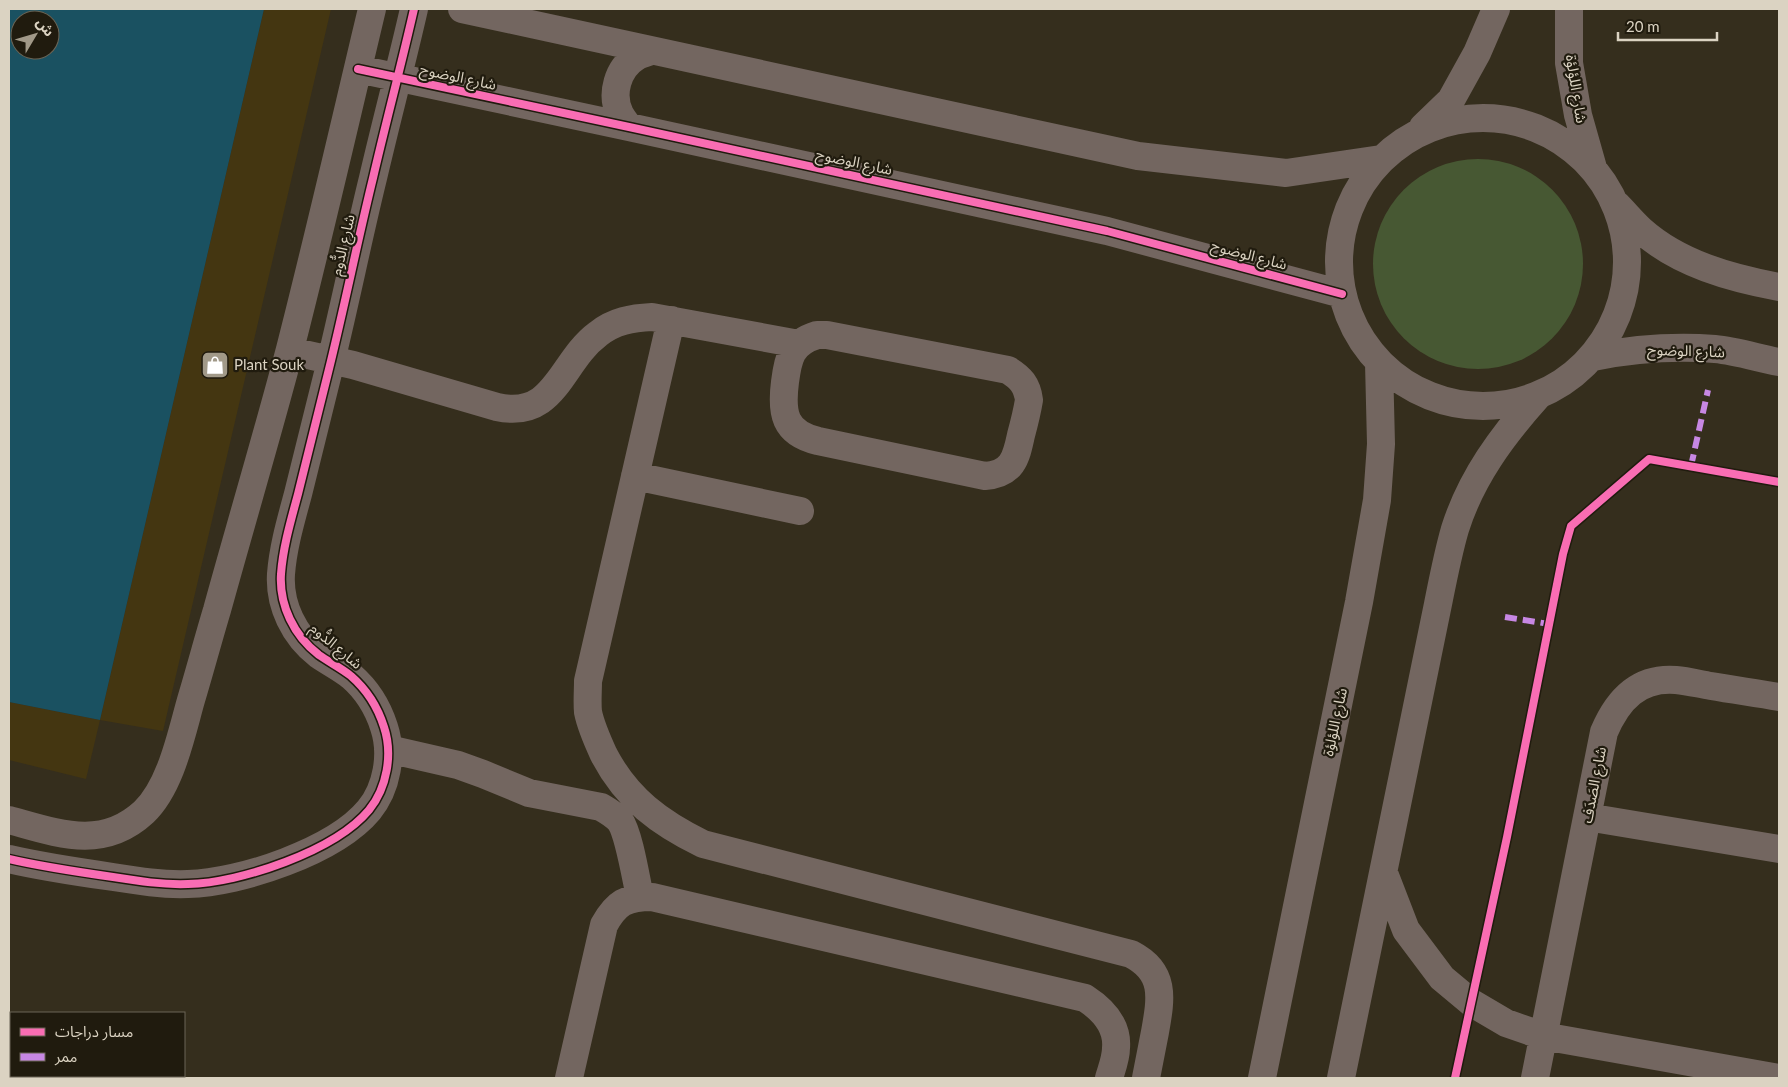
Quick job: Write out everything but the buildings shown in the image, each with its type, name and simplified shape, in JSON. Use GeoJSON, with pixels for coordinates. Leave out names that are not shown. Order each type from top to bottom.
{"type":"FeatureCollection","features":[{"type":"Feature","properties":{"kind":"street","name":"شارع الدُّوم"},"geometry":{"type":"LineString","coordinates":[[9,820],[71,836],[91,836],[111,832],[129,823],[144,812],[166,781],[186,718],[290,351],[372,9]]}},
{"type":"Feature","properties":{"kind":"street","name":"شارع الدُّوم"},"geometry":{"type":"LineString","coordinates":[[9,859],[55,869],[147,882],[189,884],[220,881],[251,874],[288,862],[322,844],[355,824],[370,808],[381,790],[387,770],[388,749],[385,728],[377,709],[351,676],[318,654],[294,628],[282,594],[281,576],[286,539],[331,360],[372,179],[414,9]]}},
{"type":"Feature","properties":{"kind":"street"},"geometry":{"type":"LineString","coordinates":[[462,9],[1138,156],[1286,173],[1381,158]]}},
{"type":"Feature","properties":{"kind":"street"},"geometry":{"type":"LineString","coordinates":[[1496,9],[1477,53],[1450,100],[1417,133],[1381,158],[1359,187],[1344,221],[1339,257],[1342,294],[1356,331],[1379,362],[1414,389],[1454,404],[1497,407],[1538,396],[1568,380],[1593,357],[1615,322],[1627,283],[1626,242],[1614,202]]}},
{"type":"Feature","properties":{"kind":"street","name":"شارع اللؤلؤة"},"geometry":{"type":"LineString","coordinates":[[1569,9],[1570,62],[1578,115],[1593,168]]}},
{"type":"Feature","properties":{"kind":"street"},"geometry":{"type":"LineString","coordinates":[[629,127],[620,114],[615,98],[617,82],[624,68],[636,57],[651,51]]}},
{"type":"Feature","properties":{"kind":"street","name":"شارع الوضوح"},"geometry":{"type":"LineString","coordinates":[[358,70],[1107,231],[1342,294]]}},
{"type":"Feature","properties":{"kind":"street"},"geometry":{"type":"LineString","coordinates":[[1417,133],[1453,120],[1492,117],[1529,125],[1564,142],[1593,168],[1614,202],[1642,231],[1669,249],[1710,270],[1747,281],[1779,287]]}},
{"type":"Feature","properties":{"kind":"street"},"geometry":{"type":"LineString","coordinates":[[290,351],[331,360],[497,407],[518,410],[529,408],[547,396],[584,345],[598,333],[615,323],[633,318],[652,317],[672,320],[799,344],[807,338],[827,335],[1008,370],[1017,375],[1024,382],[1028,390],[1028,409],[1016,458],[1003,472],[985,476],[818,441],[799,434],[791,427],[783,408],[788,360],[792,351],[799,344]]}},
{"type":"Feature","properties":{"kind":"street"},"geometry":{"type":"LineString","coordinates":[[672,320],[588,681],[588,712],[597,741],[611,768],[629,792],[651,813],[667,825],[703,844],[1131,954],[1141,959],[1157,978],[1160,990],[1160,1004],[1146,1078]]}},
{"type":"Feature","properties":{"kind":"street","name":"شارع الوضوح"},"geometry":{"type":"LineString","coordinates":[[1593,357],[1628,350],[1668,348],[1716,350],[1779,362]]}},
{"type":"Feature","properties":{"kind":"street","name":"شارع اللؤلؤة"},"geometry":{"type":"LineString","coordinates":[[1262,1078],[1359,602],[1377,500],[1381,444],[1379,362]]}},
{"type":"Feature","properties":{"kind":"street"},"geometry":{"type":"LineString","coordinates":[[1342,1078],[1438,604],[1456,528],[1470,492],[1488,458],[1511,426],[1538,396]]}},
{"type":"Feature","properties":{"kind":"street"},"geometry":{"type":"LineString","coordinates":[[636,476],[800,511]]}},
{"type":"Feature","properties":{"kind":"street","name":"شارع الصَدَف"},"geometry":{"type":"LineString","coordinates":[[1535,1078],[1604,732],[1612,714],[1623,699],[1639,687],[1656,681],[1676,680],[1779,697]]}},
{"type":"Feature","properties":{"kind":"street"},"geometry":{"type":"LineString","coordinates":[[388,749],[458,765],[529,793],[601,807],[620,821],[625,832],[640,897]]}},
{"type":"Feature","properties":{"kind":"street"},"geometry":{"type":"LineString","coordinates":[[1587,817],[1779,849]]}},
{"type":"Feature","properties":{"kind":"street"},"geometry":{"type":"LineString","coordinates":[[1384,873],[1406,930],[1442,978],[1472,1003],[1506,1023],[1543,1036],[1779,1078]]}},
{"type":"Feature","properties":{"kind":"street"},"geometry":{"type":"LineString","coordinates":[[569,1078],[604,925],[611,912],[619,905],[640,897],[652,897],[1084,998],[1098,1007],[1109,1020],[1115,1033],[1116,1048],[1109,1078]]}},
{"type":"Feature","properties":{"kind":"street"},"geometry":{"type":"LineString","coordinates":[[1244,1078],[1258,1050],[1273,1027]]}},
{"type":"Feature","properties":{"kind":"shaded area","name":"Plant Souk"},"geometry":{"type":"Polygon","coordinates":[[[264,9],[331,9],[163,731],[100,720],[264,9]]]}},
{"type":"Feature","properties":{"kind":"shaded area"},"geometry":{"type":"Polygon","coordinates":[[[9,702],[100,720],[86,779],[9,760],[9,702]]]}},
{"type":"Feature","properties":{"kind":"green space"},"geometry":{"type":"Polygon","coordinates":[[[1468,159],[1488,159],[1509,163],[1528,171],[1545,183],[1559,197],[1571,214],[1579,233],[1583,264],[1579,295],[1571,314],[1559,331],[1545,345],[1528,357],[1509,365],[1488,369],[1468,369],[1447,365],[1428,357],[1411,345],[1397,331],[1385,314],[1377,295],[1373,274],[1373,254],[1377,233],[1385,214],[1397,197],[1411,183],[1428,171],[1447,163],[1468,159]]]}},
{"type":"Feature","properties":{"kind":"water"},"geometry":{"type":"Polygon","coordinates":[[[9,9],[264,9],[100,720],[9,702],[9,9]]]}},
{"type":"Feature","properties":{"kind":"marked path"},"geometry":{"type":"LineString","coordinates":[[1691,466],[1708,390]]}},
{"type":"Feature","properties":{"kind":"marked path"},"geometry":{"type":"LineString","coordinates":[[1505,617],[1549,624]]}},
{"type":"Feature","properties":{"kind":"cycle path"},"geometry":{"type":"LineString","coordinates":[[9,859],[150,882],[188,884],[233,878],[285,862],[334,839],[354,825],[369,810],[380,792],[387,770],[388,748],[387,737],[378,713],[371,699],[356,681],[319,655],[302,639],[295,629],[283,597],[281,574],[288,534],[334,349],[367,202],[414,9]]}},
{"type":"Feature","properties":{"kind":"cycle path"},"geometry":{"type":"LineString","coordinates":[[358,69],[1107,231],[1342,294]]}},
{"type":"Feature","properties":{"kind":"cycle path"},"geometry":{"type":"LineString","coordinates":[[1455,1078],[1507,837],[1563,554],[1571,526],[1649,459],[1779,482]]}},
{"type":"Feature","properties":{"kind":"place","name":"Plant Souk"},"geometry":{"type":"Point","coordinates":[215,365]}}]}
